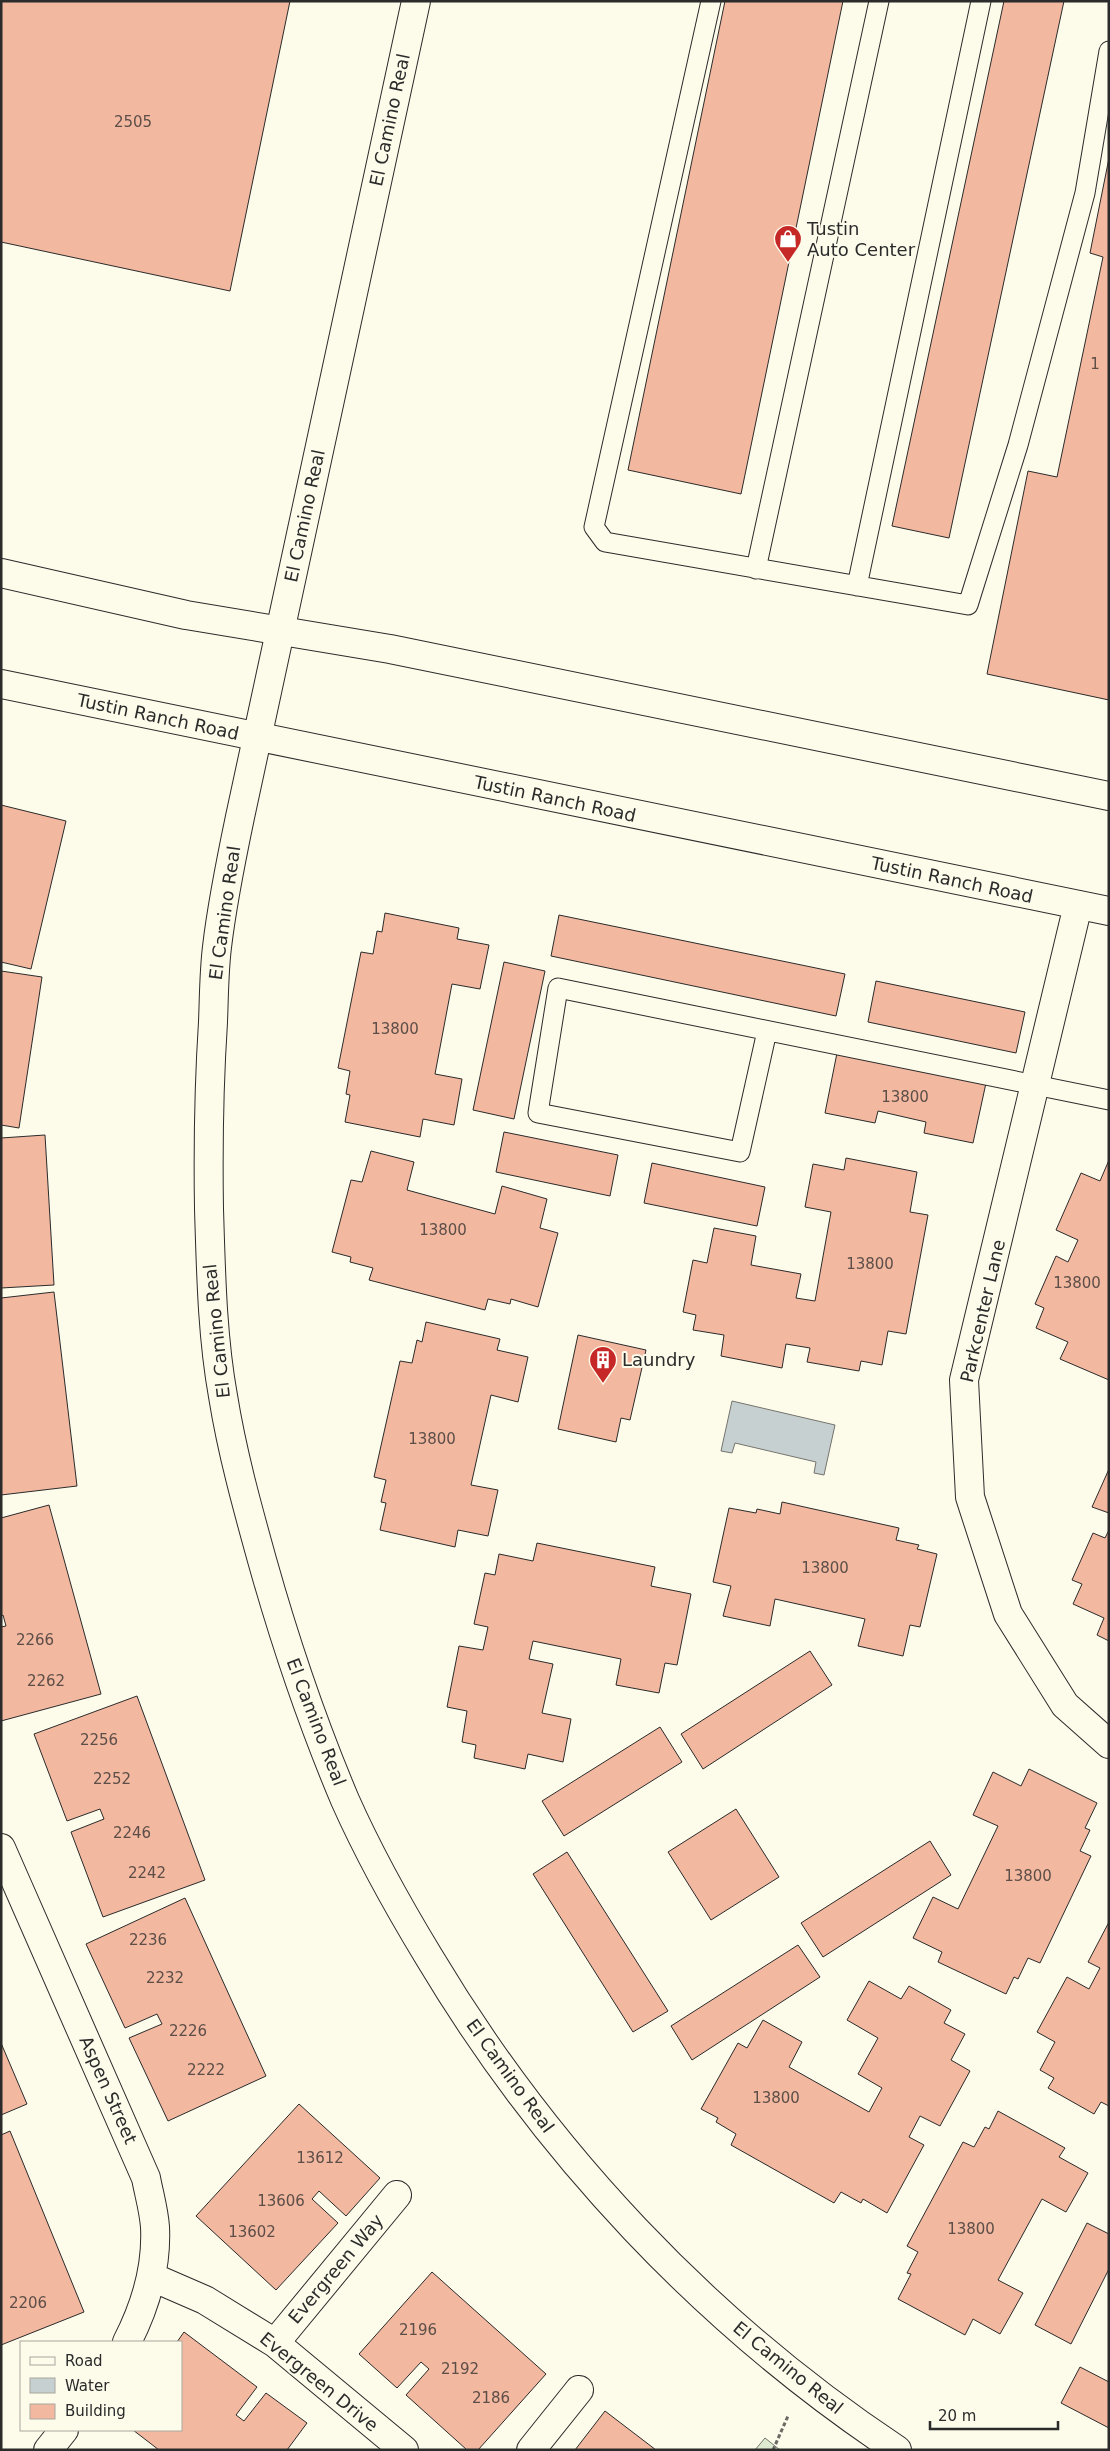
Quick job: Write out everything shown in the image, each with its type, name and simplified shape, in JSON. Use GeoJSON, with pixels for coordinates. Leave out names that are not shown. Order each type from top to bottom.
{"type":"FeatureCollection","features":[{"type":"Feature","properties":{"kind":"main road","name":"El Camino Real"},"geometry":{"type":"LineString","coordinates":[[416,1],[237,829],[216,950],[209,1088],[211,1295],[222,1394],[243,1490],[298,1681],[346,1802],[388,1889],[456,2002],[504,2072],[559,2143],[637,2231],[714,2308],[819,2394],[896,2450]]}},
{"type":"Feature","properties":{"kind":"main road"},"geometry":{"type":"LineString","coordinates":[[1,573],[186,615],[390,649],[1109,796]]}},
{"type":"Feature","properties":{"kind":"main road","name":"Tustin Ranch Road"},"geometry":{"type":"LineString","coordinates":[[1,684],[257,738],[1109,911]]}},
{"type":"Feature","properties":{"kind":"main road","name":"Parkcenter Lane"},"geometry":{"type":"LineString","coordinates":[[1078,905],[964,1380],[970,1497],[1008,1614],[1065,1705],[1109,1744]]}},
{"type":"Feature","properties":{"kind":"main road","name":"Aspen Street"},"geometry":{"type":"LineString","coordinates":[[3,1858],[146,2178],[155,2227],[152,2277],[138,2321],[128,2341]]}},
{"type":"Feature","properties":{"kind":"main road","name":"Evergreen Way"},"geometry":{"type":"LineString","coordinates":[[275,2343],[397,2195]]}},
{"type":"Feature","properties":{"kind":"main road","name":"Evergreen Drive"},"geometry":{"type":"LineString","coordinates":[[152,2277],[205,2300],[275,2343],[404,2450]]}},
{"type":"Feature","properties":{"kind":"main road"},"geometry":{"type":"LineString","coordinates":[[531,2450],[580,2390]]}},
{"type":"Feature","properties":{"kind":"main road"},"geometry":{"type":"LineString","coordinates":[[48,2450],[63,2431]]}},
{"type":"Feature","properties":{"kind":"lane"},"geometry":{"type":"LineString","coordinates":[[711,1],[594,527],[605,542],[968,605],[1018,445],[1085,193],[1109,51]]}},
{"type":"Feature","properties":{"kind":"lane"},"geometry":{"type":"LineString","coordinates":[[756,569],[879,1]]}},
{"type":"Feature","properties":{"kind":"lane"},"geometry":{"type":"LineString","coordinates":[[857,586],[981,1]]}},
{"type":"Feature","properties":{"kind":"lane"},"geometry":{"type":"LineString","coordinates":[[767,1031],[740,1152],[538,1113],[558,988],[1109,1100]]}},
{"type":"Feature","properties":{"kind":"green space"},"geometry":{"type":"Polygon","coordinates":[[[765,2438],[780,2450],[755,2450],[765,2438]]]}},
{"type":"Feature","properties":{"kind":"water"},"geometry":{"type":"Polygon","coordinates":[[[732,1401],[835,1425],[824,1475],[814,1473],[816,1462],[735,1443],[732,1453],[721,1451],[732,1401]]]}},
{"type":"Feature","properties":{"kind":"building"},"geometry":{"type":"Polygon","coordinates":[[[1,1],[290,1],[230,291],[1,242],[1,1]]]}},
{"type":"Feature","properties":{"kind":"building"},"geometry":{"type":"Polygon","coordinates":[[[725,1],[843,1],[741,494],[628,470],[725,1]]]}},
{"type":"Feature","properties":{"kind":"building"},"geometry":{"type":"Polygon","coordinates":[[[1004,1],[1064,1],[949,538],[892,526],[1004,1]]]}},
{"type":"Feature","properties":{"kind":"building"},"geometry":{"type":"Polygon","coordinates":[[[1109,158],[1109,700],[987,674],[1028,471],[1057,477],[1103,257],[1090,253],[1109,158]]]}},
{"type":"Feature","properties":{"kind":"building"},"geometry":{"type":"Polygon","coordinates":[[[1,805],[66,821],[31,969],[1,962],[1,805]]]}},
{"type":"Feature","properties":{"kind":"building"},"geometry":{"type":"Polygon","coordinates":[[[385,913],[459,928],[457,939],[489,945],[480,989],[452,984],[435,1074],[462,1079],[454,1125],[423,1119],[420,1137],[345,1122],[350,1095],[346,1094],[350,1071],[338,1068],[361,952],[373,954],[377,931],[382,932],[385,913]]]}},
{"type":"Feature","properties":{"kind":"building"},"geometry":{"type":"Polygon","coordinates":[[[559,915],[845,974],[836,1016],[551,956],[559,915]]]}},
{"type":"Feature","properties":{"kind":"building"},"geometry":{"type":"Polygon","coordinates":[[[504,962],[545,971],[514,1119],[473,1110],[504,962]]]}},
{"type":"Feature","properties":{"kind":"building"},"geometry":{"type":"Polygon","coordinates":[[[1,971],[42,977],[19,1128],[1,1125],[1,971]]]}},
{"type":"Feature","properties":{"kind":"building"},"geometry":{"type":"Polygon","coordinates":[[[876,981],[1025,1012],[1016,1053],[868,1022],[876,981]]]}},
{"type":"Feature","properties":{"kind":"building"},"geometry":{"type":"Polygon","coordinates":[[[837,1053],[986,1083],[973,1143],[924,1133],[926,1122],[878,1111],[875,1123],[825,1113],[837,1053]]]}},
{"type":"Feature","properties":{"kind":"building"},"geometry":{"type":"Polygon","coordinates":[[[504,1132],[618,1155],[610,1196],[496,1172],[504,1132]]]}},
{"type":"Feature","properties":{"kind":"building"},"geometry":{"type":"Polygon","coordinates":[[[45,1135],[54,1285],[1,1288],[1,1138],[45,1135]]]}},
{"type":"Feature","properties":{"kind":"building"},"geometry":{"type":"Polygon","coordinates":[[[371,1151],[414,1162],[407,1190],[495,1214],[502,1186],[547,1199],[540,1228],[558,1233],[538,1307],[511,1299],[510,1304],[488,1299],[485,1310],[369,1280],[373,1268],[350,1262],[351,1257],[332,1252],[351,1180],[362,1182],[371,1151]]]}},
{"type":"Feature","properties":{"kind":"building"},"geometry":{"type":"Polygon","coordinates":[[[846,1158],[917,1172],[910,1212],[928,1215],[906,1334],[888,1331],[882,1365],[861,1361],[859,1371],[807,1362],[810,1348],[786,1344],[782,1368],[721,1356],[724,1335],[693,1330],[696,1315],[683,1312],[693,1260],[707,1263],[714,1228],[756,1236],[751,1265],[801,1274],[796,1298],[815,1301],[831,1212],[805,1207],[813,1164],[844,1170],[846,1158]]]}},
{"type":"Feature","properties":{"kind":"building"},"geometry":{"type":"Polygon","coordinates":[[[1109,1160],[1109,1380],[1060,1359],[1068,1342],[1036,1328],[1044,1308],[1035,1304],[1056,1256],[1068,1262],[1078,1240],[1056,1230],[1081,1173],[1100,1181],[1109,1160]]]}},
{"type":"Feature","properties":{"kind":"building"},"geometry":{"type":"Polygon","coordinates":[[[652,1163],[765,1187],[757,1226],[644,1203],[652,1163]]]}},
{"type":"Feature","properties":{"kind":"building"},"geometry":{"type":"Polygon","coordinates":[[[54,1292],[77,1486],[1,1495],[1,1298],[54,1292]]]}},
{"type":"Feature","properties":{"kind":"building"},"geometry":{"type":"Polygon","coordinates":[[[426,1322],[500,1339],[497,1350],[528,1357],[518,1402],[491,1395],[471,1485],[498,1490],[488,1536],[458,1530],[455,1547],[380,1530],[386,1503],[381,1502],[386,1480],[374,1477],[400,1361],[412,1363],[417,1340],[422,1342],[426,1322]]]}},
{"type":"Feature","properties":{"kind":"building","name":"Laundry"},"geometry":{"type":"Polygon","coordinates":[[[578,1335],[646,1350],[630,1420],[621,1418],[616,1442],[558,1429],[578,1335]]]}},
{"type":"Feature","properties":{"kind":"building"},"geometry":{"type":"Polygon","coordinates":[[[1109,1469],[1109,1513],[1092,1507],[1109,1469]]]}},
{"type":"Feature","properties":{"kind":"building"},"geometry":{"type":"Polygon","coordinates":[[[782,1502],[899,1528],[896,1540],[919,1545],[917,1549],[937,1554],[920,1627],[910,1625],[903,1656],[858,1646],[865,1619],[775,1599],[770,1626],[723,1616],[731,1586],[713,1582],[729,1508],[756,1513],[757,1509],[780,1514],[782,1502]]]}},
{"type":"Feature","properties":{"kind":"building"},"geometry":{"type":"Polygon","coordinates":[[[49,1505],[101,1694],[1,1721],[1,1627],[6,1626],[3,1615],[1,1616],[1,1518],[49,1505]]]}},
{"type":"Feature","properties":{"kind":"building"},"geometry":{"type":"Polygon","coordinates":[[[1109,1530],[1109,1641],[1097,1635],[1104,1618],[1073,1604],[1082,1584],[1072,1580],[1093,1533],[1105,1538],[1109,1530]]]}},
{"type":"Feature","properties":{"kind":"building"},"geometry":{"type":"Polygon","coordinates":[[[537,1543],[655,1567],[651,1586],[691,1594],[677,1665],[665,1663],[659,1693],[616,1685],[621,1659],[533,1641],[529,1659],[553,1664],[542,1713],[571,1719],[563,1762],[528,1754],[525,1769],[474,1758],[476,1745],[462,1742],[467,1711],[447,1707],[459,1646],[483,1650],[488,1627],[474,1624],[485,1573],[495,1575],[499,1554],[533,1561],[537,1543]]]}},
{"type":"Feature","properties":{"kind":"building"},"geometry":{"type":"Polygon","coordinates":[[[810,1651],[832,1685],[703,1769],[681,1734],[810,1651]]]}},
{"type":"Feature","properties":{"kind":"building"},"geometry":{"type":"Polygon","coordinates":[[[137,1696],[205,1880],[103,1917],[71,1832],[104,1819],[100,1809],[67,1821],[34,1734],[137,1696]]]}},
{"type":"Feature","properties":{"kind":"building"},"geometry":{"type":"Polygon","coordinates":[[[660,1727],[682,1762],[564,1836],[542,1801],[660,1727]]]}},
{"type":"Feature","properties":{"kind":"building"},"geometry":{"type":"Polygon","coordinates":[[[1029,1769],[1097,1803],[1085,1828],[1090,1830],[1080,1851],[1091,1856],[1040,1963],[1028,1958],[1018,1979],[1014,1977],[1006,1994],[938,1962],[942,1952],[913,1938],[933,1897],[958,1909],[998,1826],[973,1815],[993,1772],[1021,1786],[1029,1769]]]}},
{"type":"Feature","properties":{"kind":"building"},"geometry":{"type":"Polygon","coordinates":[[[736,1809],[779,1877],[711,1920],[668,1852],[736,1809]]]}},
{"type":"Feature","properties":{"kind":"building"},"geometry":{"type":"Polygon","coordinates":[[[930,1841],[951,1875],[823,1957],[801,1923],[930,1841]]]}},
{"type":"Feature","properties":{"kind":"building"},"geometry":{"type":"Polygon","coordinates":[[[567,1852],[668,2011],[633,2032],[533,1874],[567,1852]]]}},
{"type":"Feature","properties":{"kind":"building"},"geometry":{"type":"Polygon","coordinates":[[[185,1898],[266,2076],[168,2121],[129,2038],[162,2024],[157,2014],[125,2028],[86,1944],[185,1898]]]}},
{"type":"Feature","properties":{"kind":"building"},"geometry":{"type":"Polygon","coordinates":[[[1109,1922],[1109,2106],[1101,2102],[1094,2114],[1048,2088],[1054,2078],[1040,2070],[1055,2042],[1037,2032],[1067,1977],[1089,1989],[1100,1968],[1088,1962],[1109,1922]]]}},
{"type":"Feature","properties":{"kind":"building"},"geometry":{"type":"Polygon","coordinates":[[[798,1945],[820,1977],[692,2060],[671,2026],[798,1945]]]}},
{"type":"Feature","properties":{"kind":"building"},"geometry":{"type":"Polygon","coordinates":[[[869,1981],[901,1999],[909,1986],[951,2010],[944,2023],[965,2034],[951,2060],[970,2071],[940,2126],[920,2116],[909,2137],[924,2145],[887,2213],[863,2199],[861,2203],[841,2192],[834,2203],[731,2145],[736,2134],[716,2122],[718,2118],[701,2109],[738,2043],[747,2048],[763,2020],[802,2042],[789,2067],[869,2112],[882,2088],[858,2074],[878,2038],[847,2020],[869,1981]]]}},
{"type":"Feature","properties":{"kind":"building"},"geometry":{"type":"Polygon","coordinates":[[[1,2043],[27,2104],[1,2115],[1,2043]]]}},
{"type":"Feature","properties":{"kind":"building"},"geometry":{"type":"Polygon","coordinates":[[[299,2104],[380,2178],[346,2216],[319,2191],[312,2199],[338,2223],[276,2290],[196,2216],[299,2104]]]}},
{"type":"Feature","properties":{"kind":"building"},"geometry":{"type":"Polygon","coordinates":[[[998,2111],[1065,2148],[1059,2157],[1088,2173],[1066,2212],[1042,2199],[998,2280],[1023,2293],[1000,2334],[973,2319],[965,2335],[898,2299],[911,2274],[907,2273],[918,2252],[907,2246],[963,2142],[974,2147],[985,2127],[989,2129],[998,2111]]]}},
{"type":"Feature","properties":{"kind":"building"},"geometry":{"type":"Polygon","coordinates":[[[10,2131],[84,2312],[1,2345],[1,2135],[10,2131]]]}},
{"type":"Feature","properties":{"kind":"building"},"geometry":{"type":"Polygon","coordinates":[[[1087,2223],[1109,2234],[1109,2269],[1071,2344],[1035,2325],[1087,2223]]]}},
{"type":"Feature","properties":{"kind":"building"},"geometry":{"type":"Polygon","coordinates":[[[432,2272],[546,2374],[478,2450],[467,2450],[406,2395],[429,2369],[421,2362],[397,2388],[359,2354],[432,2272]]]}},
{"type":"Feature","properties":{"kind":"building"},"geometry":{"type":"Polygon","coordinates":[[[184,2332],[257,2387],[236,2415],[244,2421],[266,2393],[307,2423],[287,2450],[159,2450],[134,2431],[182,2431],[182,2341],[178,2341],[184,2332]]]}},
{"type":"Feature","properties":{"kind":"building"},"geometry":{"type":"Polygon","coordinates":[[[1080,2367],[1109,2382],[1109,2428],[1061,2403],[1080,2367]]]}},
{"type":"Feature","properties":{"kind":"building"},"geometry":{"type":"Polygon","coordinates":[[[605,2411],[656,2450],[575,2450],[605,2411]]]}},
{"type":"Feature","properties":{"kind":"place","name":"Tustin Auto Center"},"geometry":{"type":"Point","coordinates":[788,263]}},
{"type":"Feature","properties":{"kind":"place","name":"Laundry"},"geometry":{"type":"Point","coordinates":[603,1384]}}]}
